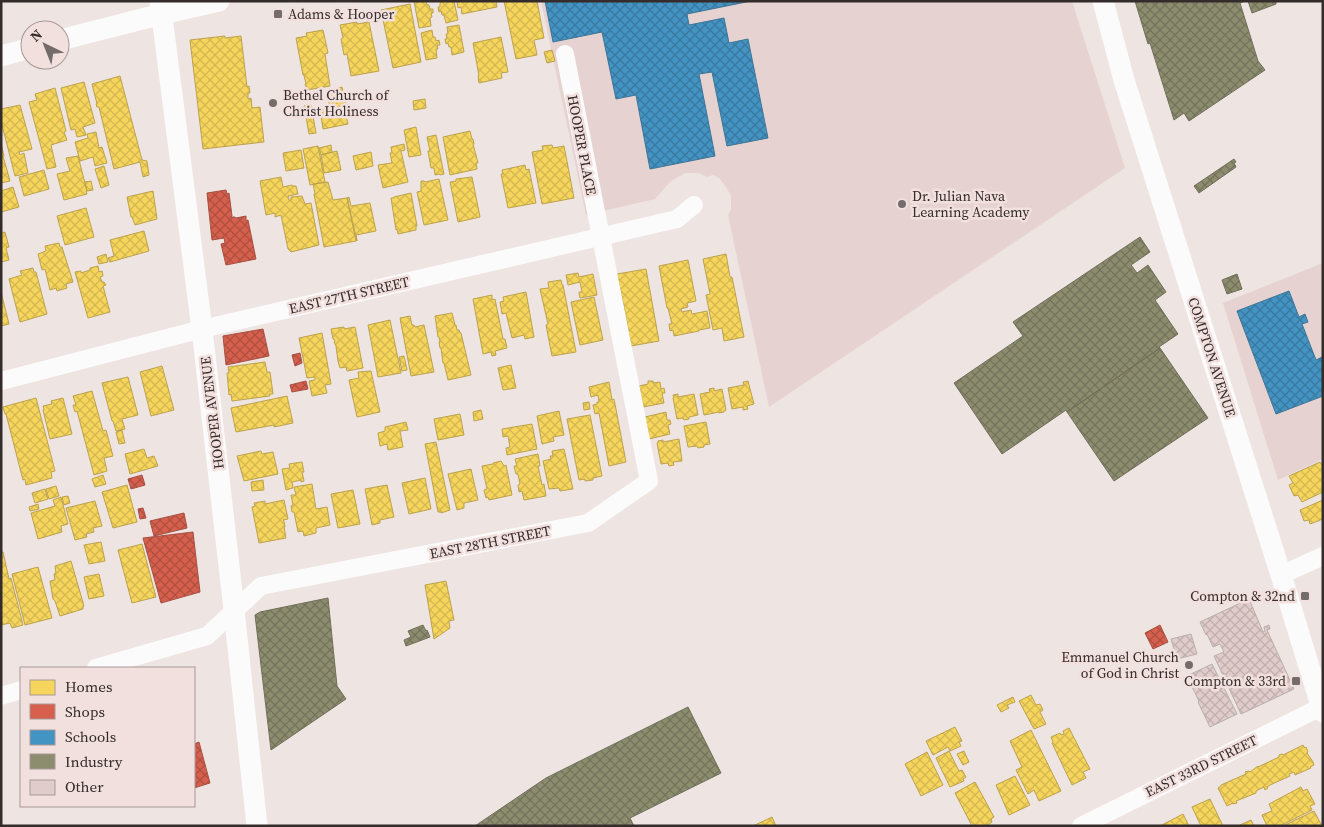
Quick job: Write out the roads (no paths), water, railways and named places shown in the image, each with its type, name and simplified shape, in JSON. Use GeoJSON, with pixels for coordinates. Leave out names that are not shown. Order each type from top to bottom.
{"type":"FeatureCollection","features":[{"type":"Feature","properties":{"kind":"street"},"geometry":{"type":"LineString","coordinates":[[70,37],[161,8],[219,1]]}},
{"type":"Feature","properties":{"kind":"street","name":"COMPTON AVENUE"},"geometry":{"type":"LineString","coordinates":[[1103,1],[1124,80],[1322,709]]}},
{"type":"Feature","properties":{"kind":"street","name":"HOOPER AVENUE"},"geometry":{"type":"LineString","coordinates":[[161,8],[202,329],[257,826]]}},
{"type":"Feature","properties":{"kind":"street"},"geometry":{"type":"LineString","coordinates":[[1,56],[20,51]]}},
{"type":"Feature","properties":{"kind":"street","name":"HOOPER PLACE"},"geometry":{"type":"LineString","coordinates":[[565,54],[600,236]]}},
{"type":"Feature","properties":{"kind":"street","name":"EAST 27TH STREET"},"geometry":{"type":"LineString","coordinates":[[1,381],[202,329],[600,236],[677,220],[694,205]]}},
{"type":"Feature","properties":{"kind":"street","name":"EAST 28TH STREET"},"geometry":{"type":"LineString","coordinates":[[99,667],[207,636],[260,586],[588,523],[648,481],[600,236]]}},
{"type":"Feature","properties":{"kind":"street"},"geometry":{"type":"LineString","coordinates":[[1281,575],[1323,556]]}},
{"type":"Feature","properties":{"kind":"street"},"geometry":{"type":"LineString","coordinates":[[1,696],[20,690]]}},
{"type":"Feature","properties":{"kind":"street","name":"EAST 33RD STREET"},"geometry":{"type":"LineString","coordinates":[[1081,826],[1322,709]]}},
{"type":"Feature","properties":{"kind":"place","name":"Adams & Hooper"},"geometry":{"type":"Point","coordinates":[278,14]}},
{"type":"Feature","properties":{"kind":"place","name":"Bethel Church of Christ Holiness"},"geometry":{"type":"Point","coordinates":[273,103]}},
{"type":"Feature","properties":{"kind":"place","name":"Dr. Julian Nava Learning Academy"},"geometry":{"type":"Point","coordinates":[902,204]}},
{"type":"Feature","properties":{"kind":"place","name":"Compton & 32nd"},"geometry":{"type":"Point","coordinates":[1305,596]}},
{"type":"Feature","properties":{"kind":"place","name":"Emmanuel Church of God in Christ"},"geometry":{"type":"Point","coordinates":[1189,665]}},
{"type":"Feature","properties":{"kind":"place","name":"Compton & 33rd"},"geometry":{"type":"Point","coordinates":[1296,681]}}]}
